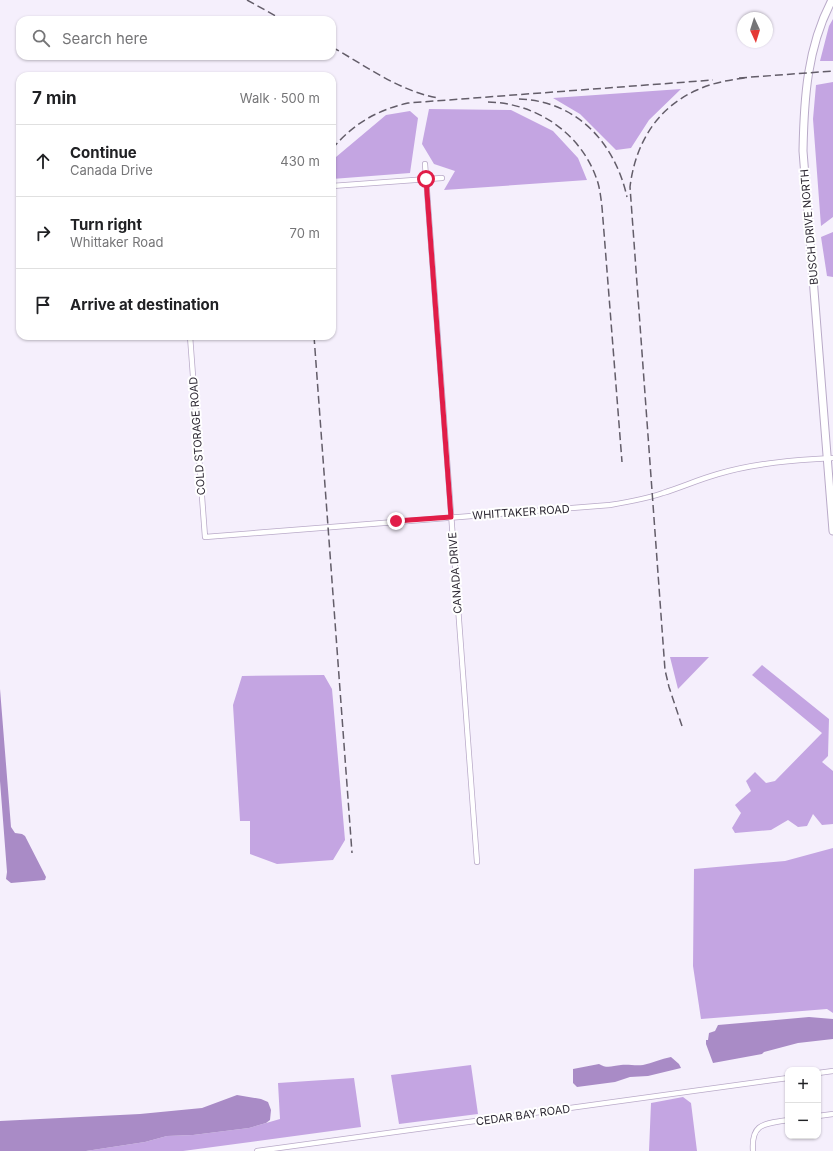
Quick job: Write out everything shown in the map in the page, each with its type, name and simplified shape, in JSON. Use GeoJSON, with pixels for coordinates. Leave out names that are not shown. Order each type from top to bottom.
{"type":"FeatureCollection","features":[{"type":"Feature","properties":{"kind":"street","name":"BUSCH DRIVE NORTH"},"geometry":{"type":"LineString","coordinates":[[832,0],[820,26],[808,73],[804,110],[803,151],[830,458],[833,531]]}},
{"type":"Feature","properties":{"kind":"street","name":"CANADA DRIVE"},"geometry":{"type":"LineString","coordinates":[[425,164],[477,862]]}},
{"type":"Feature","properties":{"kind":"street"},"geometry":{"type":"LineString","coordinates":[[336,186],[442,178]]}},
{"type":"Feature","properties":{"kind":"street","name":"COLD STORAGE ROAD"},"geometry":{"type":"LineString","coordinates":[[190,340],[204,537]]}},
{"type":"Feature","properties":{"kind":"street","name":"WHITTAKER ROAD"},"geometry":{"type":"LineString","coordinates":[[204,537],[610,505],[630,502],[663,493],[717,474],[744,467],[769,463],[830,458]]}},
{"type":"Feature","properties":{"kind":"street"},"geometry":{"type":"LineString","coordinates":[[821,1073],[833,1071]]}},
{"type":"Feature","properties":{"kind":"street","name":"CEDAR BAY ROAD"},"geometry":{"type":"LineString","coordinates":[[257,1151],[785,1078]]}},
{"type":"Feature","properties":{"kind":"street"},"geometry":{"type":"LineString","coordinates":[[821,1116],[833,1114]]}},
{"type":"Feature","properties":{"kind":"street"},"geometry":{"type":"LineString","coordinates":[[753,1151],[754,1134],[758,1129],[769,1123],[785,1120]]}},
{"type":"Feature","properties":{"kind":"shaded area"},"geometry":{"type":"Polygon","coordinates":[[[833,19],[833,61],[820,61],[829,26],[833,19]]]}},
{"type":"Feature","properties":{"kind":"shaded area"},"geometry":{"type":"Polygon","coordinates":[[[833,82],[833,217],[821,226],[813,119],[816,85],[833,82]]]}},
{"type":"Feature","properties":{"kind":"shaded area"},"geometry":{"type":"Polygon","coordinates":[[[681,89],[649,120],[631,148],[616,150],[580,114],[553,98],[681,89]]]}},
{"type":"Feature","properties":{"kind":"shaded area"},"geometry":{"type":"Polygon","coordinates":[[[429,109],[511,110],[553,131],[578,158],[587,180],[444,190],[455,171],[434,164],[422,144],[429,109]]]}},
{"type":"Feature","properties":{"kind":"shaded area"},"geometry":{"type":"Polygon","coordinates":[[[410,111],[418,118],[410,173],[336,179],[336,157],[386,115],[410,111]]]}},
{"type":"Feature","properties":{"kind":"shaded area"},"geometry":{"type":"Polygon","coordinates":[[[833,232],[833,277],[827,276],[821,237],[833,232]]]}},
{"type":"Feature","properties":{"kind":"shaded area"},"geometry":{"type":"Polygon","coordinates":[[[670,657],[709,657],[678,689],[670,657]]]}},
{"type":"Feature","properties":{"kind":"shaded area"},"geometry":{"type":"Polygon","coordinates":[[[762,665],[829,719],[828,756],[822,762],[833,771],[833,824],[822,825],[813,814],[807,826],[798,827],[788,820],[771,830],[735,833],[732,828],[741,813],[735,805],[751,791],[746,781],[755,772],[766,783],[775,781],[822,733],[752,675],[762,665]]]}},
{"type":"Feature","properties":{"kind":"shaded area"},"geometry":{"type":"Polygon","coordinates":[[[324,675],[332,689],[345,840],[333,860],[277,864],[250,854],[250,821],[240,821],[233,705],[242,676],[324,675]]]}},
{"type":"Feature","properties":{"kind":"shaded area"},"geometry":{"type":"Polygon","coordinates":[[[0,689],[11,827],[15,833],[25,836],[46,877],[45,880],[11,883],[6,879],[7,872],[0,781],[0,689]]]}},
{"type":"Feature","properties":{"kind":"shaded area"},"geometry":{"type":"Polygon","coordinates":[[[833,848],[833,1013],[827,1009],[701,1019],[693,966],[694,869],[785,861],[833,848]]]}},
{"type":"Feature","properties":{"kind":"shaded area"},"geometry":{"type":"Polygon","coordinates":[[[809,1017],[833,1019],[833,1039],[798,1043],[764,1052],[762,1054],[713,1063],[706,1044],[709,1033],[715,1031],[718,1025],[809,1017]]]}},
{"type":"Feature","properties":{"kind":"shaded area"},"geometry":{"type":"Polygon","coordinates":[[[671,1057],[679,1064],[681,1068],[648,1076],[630,1077],[615,1082],[577,1087],[573,1083],[573,1069],[599,1064],[607,1067],[643,1065],[671,1057]]]}},
{"type":"Feature","properties":{"kind":"shaded area"},"geometry":{"type":"Polygon","coordinates":[[[471,1065],[478,1114],[399,1124],[391,1075],[471,1065]]]}},
{"type":"Feature","properties":{"kind":"shaded area"},"geometry":{"type":"Polygon","coordinates":[[[354,1078],[361,1127],[183,1151],[86,1151],[145,1142],[167,1136],[193,1135],[249,1128],[280,1119],[278,1083],[354,1078]]]}},
{"type":"Feature","properties":{"kind":"shaded area"},"geometry":{"type":"Polygon","coordinates":[[[237,1095],[261,1099],[268,1102],[271,1110],[270,1120],[266,1123],[249,1128],[193,1135],[167,1136],[145,1142],[86,1151],[0,1151],[0,1121],[140,1114],[202,1108],[237,1095]]]}},
{"type":"Feature","properties":{"kind":"shaded area"},"geometry":{"type":"Polygon","coordinates":[[[683,1097],[691,1103],[697,1151],[649,1151],[651,1103],[683,1097]]]}},
{"type":"Feature","properties":{"kind":"railway"},"geometry":{"type":"LineString","coordinates":[[247,0],[276,16]]}},
{"type":"Feature","properties":{"kind":"railway"},"geometry":{"type":"LineString","coordinates":[[336,49],[396,84],[424,95],[438,98]]}},
{"type":"Feature","properties":{"kind":"railway"},"geometry":{"type":"LineString","coordinates":[[739,78],[833,71]]}},
{"type":"Feature","properties":{"kind":"railway"},"geometry":{"type":"LineString","coordinates":[[682,726],[665,670],[630,187],[637,157],[643,143],[650,130],[670,107],[683,98],[708,85],[745,78]]}},
{"type":"Feature","properties":{"kind":"railway"},"geometry":{"type":"LineString","coordinates":[[336,144],[348,132],[366,119],[386,110],[408,103],[713,80]]}},
{"type":"Feature","properties":{"kind":"railway"},"geometry":{"type":"LineString","coordinates":[[519,99],[540,102],[559,108],[590,128],[603,143],[613,159],[621,177],[627,197]]}},
{"type":"Feature","properties":{"kind":"railway"},"geometry":{"type":"LineString","coordinates":[[488,102],[524,108],[556,124],[570,136],[581,150],[591,165],[598,183],[602,207],[622,462]]}},
{"type":"Feature","properties":{"kind":"railway"},"geometry":{"type":"LineString","coordinates":[[314,340],[352,853]]}},
{"type":"Feature","properties":{"kind":"route"},"geometry":{"type":"LineString","coordinates":[[396,521],[451,517],[426,179]]}}]}
